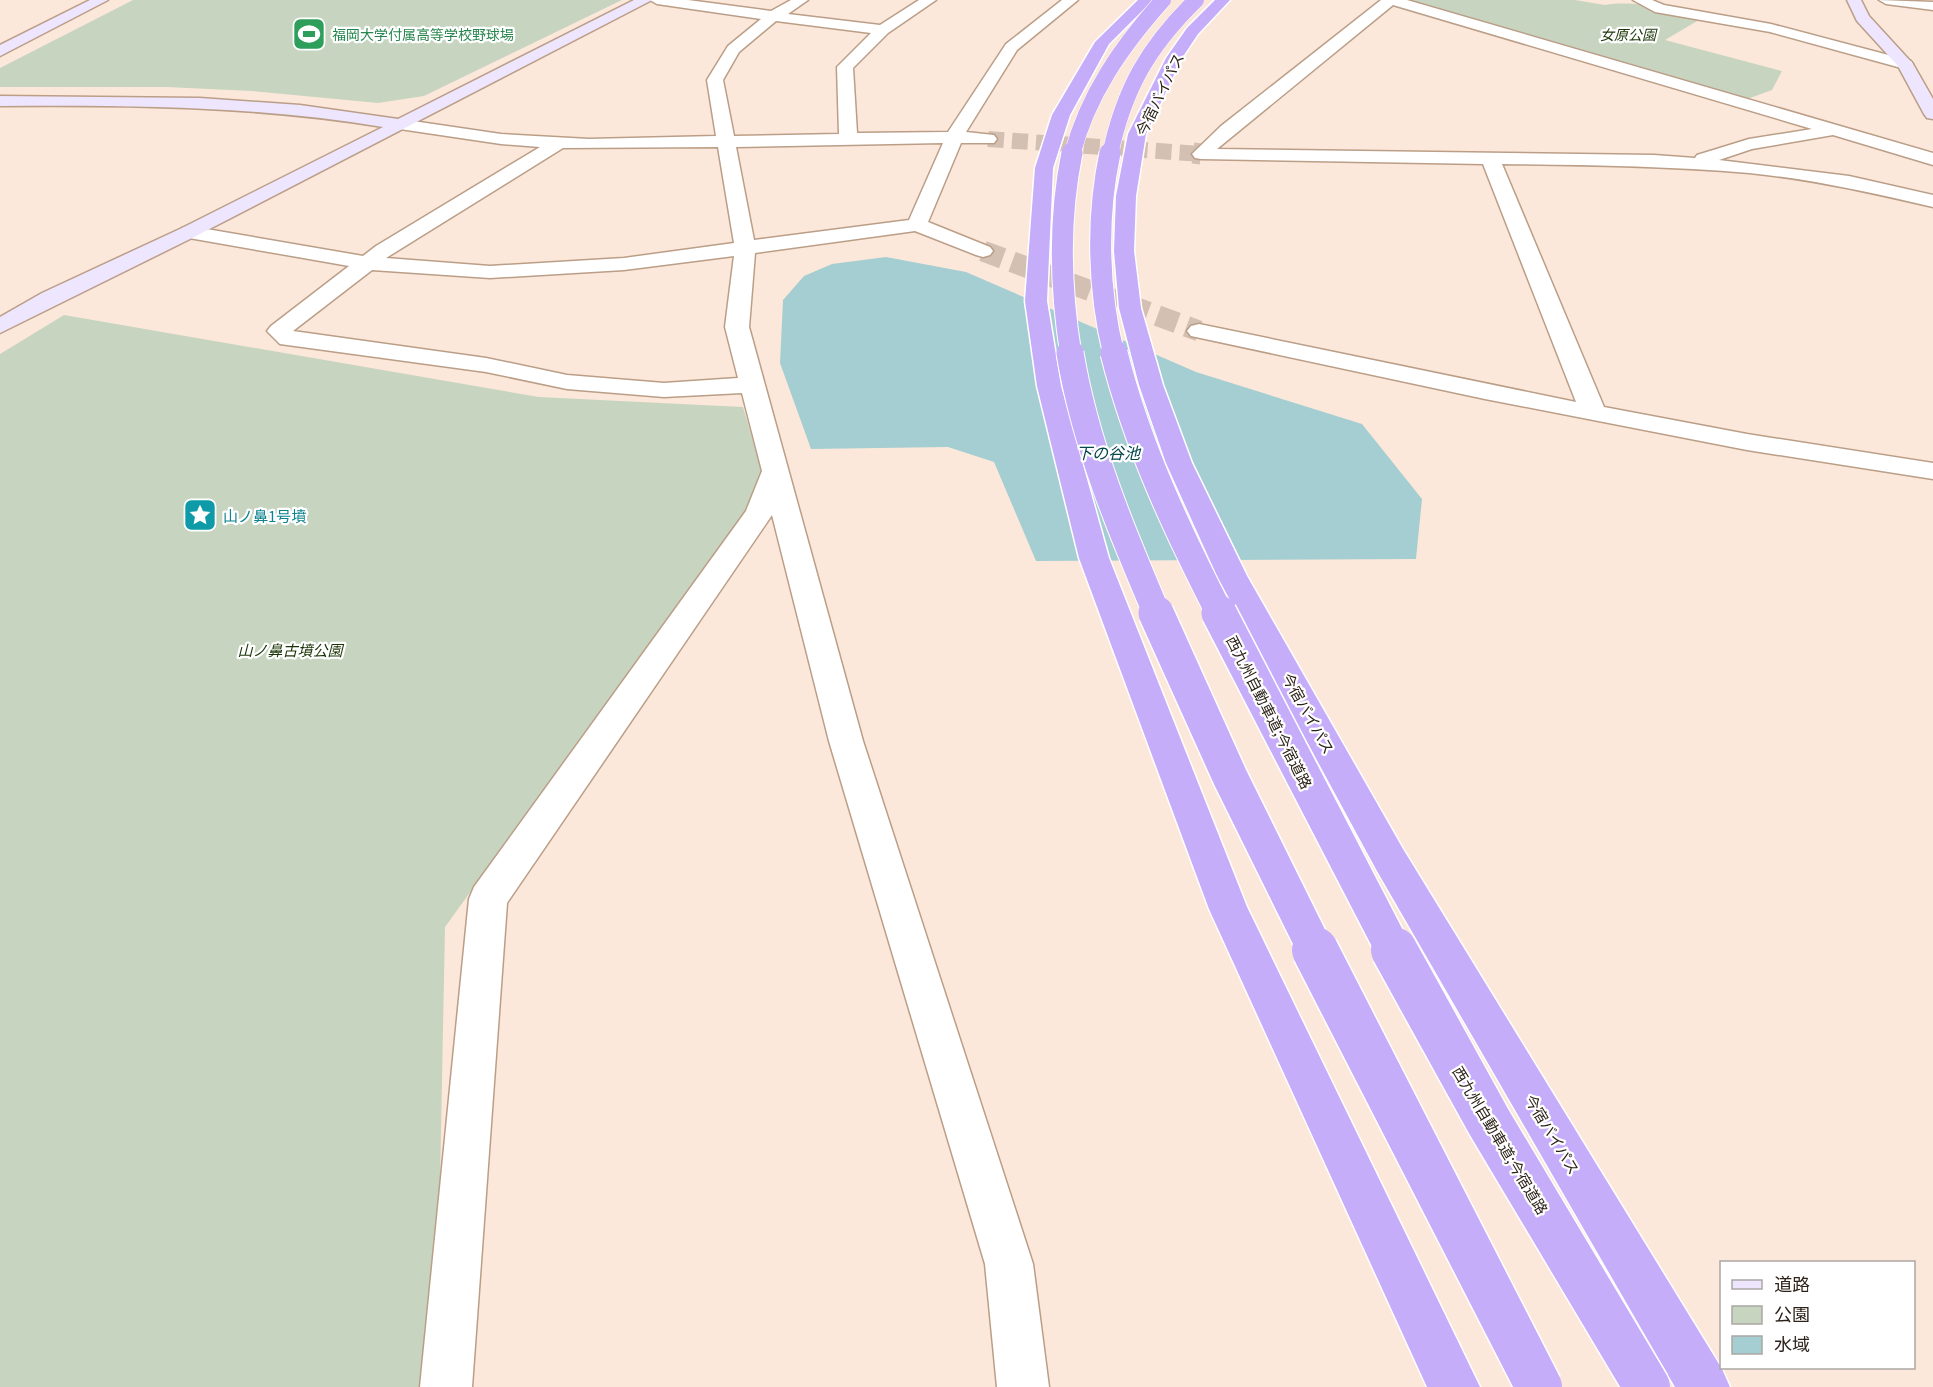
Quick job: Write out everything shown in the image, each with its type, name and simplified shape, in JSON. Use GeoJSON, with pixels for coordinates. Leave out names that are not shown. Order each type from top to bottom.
{"type":"FeatureCollection","features":[{"type":"Feature","properties":{"kind":"highway"},"geometry":{"type":"LineString","coordinates":[[1146,0],[1103,42],[1061,115],[1044,168],[1036,301],[1049,386],[1094,558],[1228,909],[1454,1387]]}},
{"type":"Feature","properties":{"kind":"highway"},"geometry":{"type":"LineString","coordinates":[[1163,0],[1111,61],[1092,95],[1067,172],[1062,215],[1061,270],[1066,342],[1087,432],[1127,549],[1204,725],[1367,1056],[1539,1387]]}},
{"type":"Feature","properties":{"kind":"highway","name":"西九州自動車道;今宿道路"},"geometry":{"type":"LineString","coordinates":[[1196,0],[1165,31],[1142,63],[1125,97],[1106,173],[1102,275],[1112,346],[1138,434],[1186,546],[1249,672],[1437,1030],[1647,1387]]}},
{"type":"Feature","properties":{"kind":"highway","name":"今宿バイパス"},"geometry":{"type":"LineString","coordinates":[[1223,0],[1192,31],[1174,58],[1137,134],[1126,196],[1124,251],[1130,308],[1151,385],[1179,463],[1232,576],[1396,870],[1704,1387]]}},
{"type":"Feature","properties":{"kind":"street"},"geometry":{"type":"LineString","coordinates":[[0,51],[101,0]]}},
{"type":"Feature","properties":{"kind":"street"},"geometry":{"type":"LineString","coordinates":[[0,326],[51,298],[189,232],[645,0]]}},
{"type":"Feature","properties":{"kind":"street"},"geometry":{"type":"LineString","coordinates":[[657,0],[883,30]]}},
{"type":"Feature","properties":{"kind":"street"},"geometry":{"type":"LineString","coordinates":[[801,0],[773,16],[733,49],[715,80],[745,247],[737,327],[846,741],[1009,1264],[1023,1387]]}},
{"type":"Feature","properties":{"kind":"street"},"geometry":{"type":"LineString","coordinates":[[848,139],[845,67],[883,30],[929,0]]}},
{"type":"Feature","properties":{"kind":"street"},"geometry":{"type":"LineString","coordinates":[[917,225],[954,136],[1011,47],[1071,0]]}},
{"type":"Feature","properties":{"kind":"street"},"geometry":{"type":"LineString","coordinates":[[1933,159],[1391,0],[1227,130],[1202,154],[1691,164],[1751,168],[1848,182],[1933,201]]}},
{"type":"Feature","properties":{"kind":"street"},"geometry":{"type":"LineString","coordinates":[[1640,0],[1660,9],[1772,28],[1905,64]]}},
{"type":"Feature","properties":{"kind":"street"},"geometry":{"type":"LineString","coordinates":[[1854,0],[1863,18],[1905,64],[1933,114]]}},
{"type":"Feature","properties":{"kind":"street"},"geometry":{"type":"LineString","coordinates":[[1886,0],[1933,6]]}},
{"type":"Feature","properties":{"kind":"street"},"geometry":{"type":"LineString","coordinates":[[0,101],[127,100],[210,103],[346,114],[501,139],[589,144],[954,136],[988,139]]}},
{"type":"Feature","properties":{"kind":"street"},"geometry":{"type":"LineString","coordinates":[[1691,164],[1749,144],[1835,130]]}},
{"type":"Feature","properties":{"kind":"street"},"geometry":{"type":"LineString","coordinates":[[560,142],[382,250],[279,331],[288,339],[486,365],[567,382],[664,390],[753,385]]}},
{"type":"Feature","properties":{"kind":"street"},"geometry":{"type":"LineString","coordinates":[[1490,159],[1593,412]]}},
{"type":"Feature","properties":{"kind":"street"},"geometry":{"type":"LineString","coordinates":[[189,232],[367,263],[490,272],[624,264],[917,225],[983,251]]}},
{"type":"Feature","properties":{"kind":"street"},"geometry":{"type":"LineString","coordinates":[[1199,331],[1748,442],[1933,471]]}},
{"type":"Feature","properties":{"kind":"street"},"geometry":{"type":"LineString","coordinates":[[446,1387],[488,899],[760,512],[774,473]]}},
{"type":"Feature","properties":{"kind":"green space","name":"福岡大学付属高等学校野球場"},"geometry":{"type":"Polygon","coordinates":[[[133,0],[622,0],[424,96],[378,103],[251,91],[166,87],[0,87],[0,68],[133,0]]]}},
{"type":"Feature","properties":{"kind":"green space","name":"女原公園"},"geometry":{"type":"Polygon","coordinates":[[[1392,0],[1575,0],[1605,5],[1641,4],[1667,8],[1704,17],[1665,40],[1782,71],[1772,90],[1739,102],[1392,0]]]}},
{"type":"Feature","properties":{"kind":"green space","name":"山ノ鼻古墳公園"},"geometry":{"type":"Polygon","coordinates":[[[64,315],[539,397],[743,407],[766,484],[445,927],[436,1387],[0,1387],[0,354],[64,315]]]}},
{"type":"Feature","properties":{"kind":"water","name":"下の谷池"},"geometry":{"type":"Polygon","coordinates":[[[886,257],[966,272],[1196,372],[1362,424],[1422,499],[1416,559],[1036,561],[994,462],[948,447],[811,449],[780,363],[783,300],[804,276],[832,264],[886,257]]]}},
{"type":"Feature","properties":{"kind":"tunnel"},"geometry":{"type":"LineString","coordinates":[[988,139],[1201,154],[1193,153]]}},
{"type":"Feature","properties":{"kind":"tunnel"},"geometry":{"type":"LineString","coordinates":[[983,251],[1199,331]]}},
{"type":"Feature","properties":{"kind":"place","name":"福岡大学付属高等学校野球場"},"geometry":{"type":"Point","coordinates":[309,34]}},
{"type":"Feature","properties":{"kind":"place","name":"山ノ鼻1号墳"},"geometry":{"type":"Point","coordinates":[200,515]}}]}
